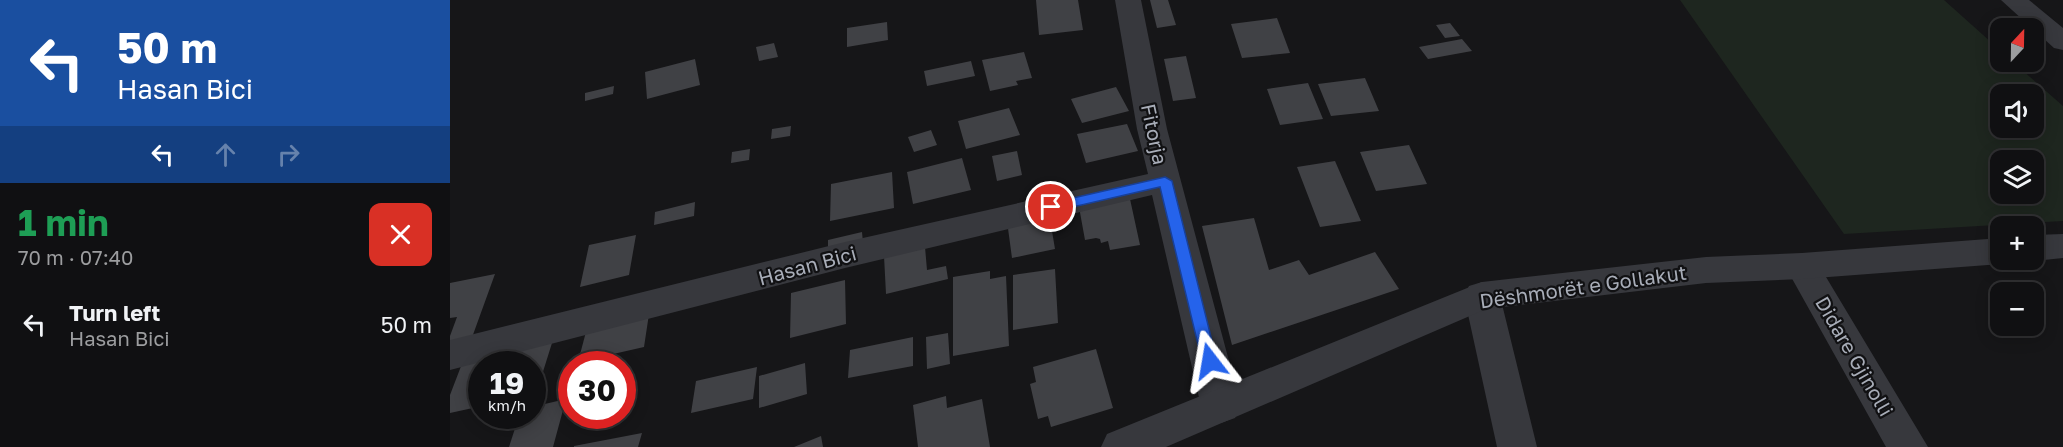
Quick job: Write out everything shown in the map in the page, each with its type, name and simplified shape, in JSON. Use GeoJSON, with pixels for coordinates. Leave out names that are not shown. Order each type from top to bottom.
{"type":"FeatureCollection","features":[{"type":"Feature","properties":{"kind":"street","name":"Fitorja"},"geometry":{"type":"LineString","coordinates":[[1128,0],[1152,129],[1221,406]]}},
{"type":"Feature","properties":{"kind":"street"},"geometry":{"type":"LineString","coordinates":[[2014,0],[2063,42]]}},
{"type":"Feature","properties":{"kind":"street","name":"Hasan Bici"},"geometry":{"type":"LineString","coordinates":[[450,355],[845,255],[1165,181]]}},
{"type":"Feature","properties":{"kind":"street"},"geometry":{"type":"LineString","coordinates":[[2044,247],[2063,246]]}},
{"type":"Feature","properties":{"kind":"street","name":"Dëshmorët e Gollakut"},"geometry":{"type":"LineString","coordinates":[[1121,447],[1482,296],[1706,270],[1802,266],[1990,251]]}},
{"type":"Feature","properties":{"kind":"street","name":"Didare Gjinolli"},"geometry":{"type":"LineString","coordinates":[[1802,266],[1908,447]]}},
{"type":"Feature","properties":{"kind":"street"},"geometry":{"type":"LineString","coordinates":[[1482,296],[1517,447]]}},
{"type":"Feature","properties":{"kind":"shaded area"},"geometry":{"type":"Polygon","coordinates":[[[1680,0],[1944,0],[1990,41],[1990,72],[2024,72],[2038,84],[1990,84],[1990,138],[2044,138],[2044,89],[2063,106],[2063,221],[2044,222],[2044,216],[1990,216],[1990,225],[1844,234],[1680,0]]]}},
{"type":"Feature","properties":{"kind":"building"},"geometry":{"type":"Polygon","coordinates":[[[1036,0],[1078,0],[1083,30],[1039,35],[1036,0]]]}},
{"type":"Feature","properties":{"kind":"building"},"geometry":{"type":"Polygon","coordinates":[[[1150,0],[1168,0],[1176,25],[1157,28],[1150,0]]]}},
{"type":"Feature","properties":{"kind":"building"},"geometry":{"type":"Polygon","coordinates":[[[1277,18],[1290,53],[1242,58],[1231,24],[1277,18]]]}},
{"type":"Feature","properties":{"kind":"building"},"geometry":{"type":"Polygon","coordinates":[[[887,22],[888,40],[847,47],[847,28],[887,22]]]}},
{"type":"Feature","properties":{"kind":"building"},"geometry":{"type":"Polygon","coordinates":[[[1450,23],[1460,36],[1445,38],[1436,25],[1450,23]]]}},
{"type":"Feature","properties":{"kind":"building"},"geometry":{"type":"Polygon","coordinates":[[[1462,39],[1472,51],[1428,59],[1419,47],[1462,39]]]}},
{"type":"Feature","properties":{"kind":"building"},"geometry":{"type":"Polygon","coordinates":[[[774,43],[778,57],[759,61],[756,47],[774,43]]]}},
{"type":"Feature","properties":{"kind":"building"},"geometry":{"type":"Polygon","coordinates":[[[1024,52],[1032,78],[1016,81],[1018,85],[990,91],[982,60],[1024,52]]]}},
{"type":"Feature","properties":{"kind":"building"},"geometry":{"type":"Polygon","coordinates":[[[1186,56],[1196,98],[1173,101],[1164,59],[1186,56]]]}},
{"type":"Feature","properties":{"kind":"building"},"geometry":{"type":"Polygon","coordinates":[[[695,59],[700,85],[647,99],[645,72],[695,59]]]}},
{"type":"Feature","properties":{"kind":"building"},"geometry":{"type":"Polygon","coordinates":[[[971,61],[975,76],[927,86],[924,71],[971,61]]]}},
{"type":"Feature","properties":{"kind":"building"},"geometry":{"type":"Polygon","coordinates":[[[1365,78],[1379,111],[1331,116],[1318,84],[1365,78]]]}},
{"type":"Feature","properties":{"kind":"building"},"geometry":{"type":"Polygon","coordinates":[[[1308,83],[1323,119],[1280,125],[1267,89],[1308,83]]]}},
{"type":"Feature","properties":{"kind":"building"},"geometry":{"type":"Polygon","coordinates":[[[614,86],[613,94],[585,101],[585,93],[614,86]]]}},
{"type":"Feature","properties":{"kind":"building"},"geometry":{"type":"Polygon","coordinates":[[[1116,87],[1129,111],[1082,123],[1071,99],[1116,87]]]}},
{"type":"Feature","properties":{"kind":"building"},"geometry":{"type":"Polygon","coordinates":[[[1009,108],[1020,135],[966,149],[958,121],[1009,108]]]}},
{"type":"Feature","properties":{"kind":"building"},"geometry":{"type":"Polygon","coordinates":[[[1127,124],[1138,151],[1086,163],[1077,134],[1127,124]]]}},
{"type":"Feature","properties":{"kind":"building"},"geometry":{"type":"Polygon","coordinates":[[[791,126],[790,136],[771,139],[772,129],[791,126]]]}},
{"type":"Feature","properties":{"kind":"building"},"geometry":{"type":"Polygon","coordinates":[[[931,130],[937,145],[914,152],[908,137],[931,130]]]}},
{"type":"Feature","properties":{"kind":"building"},"geometry":{"type":"Polygon","coordinates":[[[1409,145],[1427,184],[1376,191],[1360,152],[1409,145]]]}},
{"type":"Feature","properties":{"kind":"building"},"geometry":{"type":"Polygon","coordinates":[[[750,149],[749,160],[731,163],[732,152],[750,149]]]}},
{"type":"Feature","properties":{"kind":"building"},"geometry":{"type":"Polygon","coordinates":[[[1017,151],[1022,175],[997,181],[992,156],[1017,151]]]}},
{"type":"Feature","properties":{"kind":"building"},"geometry":{"type":"Polygon","coordinates":[[[962,158],[971,190],[913,204],[907,172],[962,158]]]}},
{"type":"Feature","properties":{"kind":"building"},"geometry":{"type":"Polygon","coordinates":[[[1335,161],[1361,221],[1320,227],[1297,167],[1335,161]]]}},
{"type":"Feature","properties":{"kind":"building"},"geometry":{"type":"Polygon","coordinates":[[[892,172],[894,208],[830,221],[831,184],[892,172]]]}},
{"type":"Feature","properties":{"kind":"building"},"geometry":{"type":"Polygon","coordinates":[[[1130,199],[1140,245],[1110,250],[1108,241],[1101,243],[1100,239],[1096,238],[1085,240],[1079,207],[1130,199]]]}},
{"type":"Feature","properties":{"kind":"building"},"geometry":{"type":"Polygon","coordinates":[[[695,202],[694,216],[654,225],[655,212],[695,202]]]}},
{"type":"Feature","properties":{"kind":"building"},"geometry":{"type":"Polygon","coordinates":[[[1049,213],[1055,249],[1012,258],[1007,221],[1049,213]]]}},
{"type":"Feature","properties":{"kind":"building"},"geometry":{"type":"Polygon","coordinates":[[[1254,218],[1269,270],[1299,260],[1309,275],[1375,252],[1399,289],[1232,345],[1202,226],[1254,218]]]}},
{"type":"Feature","properties":{"kind":"building"},"geometry":{"type":"Polygon","coordinates":[[[862,232],[863,243],[828,252],[828,240],[862,232]]]}},
{"type":"Feature","properties":{"kind":"building"},"geometry":{"type":"Polygon","coordinates":[[[636,235],[629,275],[580,287],[589,245],[636,235]]]}},
{"type":"Feature","properties":{"kind":"building"},"geometry":{"type":"Polygon","coordinates":[[[925,247],[927,270],[946,266],[948,279],[886,294],[884,256],[925,247]]]}},
{"type":"Feature","properties":{"kind":"building"},"geometry":{"type":"Polygon","coordinates":[[[1055,269],[1058,323],[1013,330],[1013,275],[1055,269]]]}},
{"type":"Feature","properties":{"kind":"building"},"geometry":{"type":"Polygon","coordinates":[[[990,271],[990,279],[1006,276],[1009,346],[953,356],[953,277],[990,271]]]}},
{"type":"Feature","properties":{"kind":"building"},"geometry":{"type":"Polygon","coordinates":[[[495,274],[470,343],[450,347],[450,336],[457,317],[450,318],[450,283],[495,274]]]}},
{"type":"Feature","properties":{"kind":"building"},"geometry":{"type":"Polygon","coordinates":[[[845,280],[846,324],[790,338],[791,293],[845,280]]]}},
{"type":"Feature","properties":{"kind":"building"},"geometry":{"type":"Polygon","coordinates":[[[649,314],[644,347],[626,351],[581,351],[587,328],[649,314]]]}},
{"type":"Feature","properties":{"kind":"building"},"geometry":{"type":"Polygon","coordinates":[[[948,333],[950,364],[927,369],[926,337],[948,333]]]}},
{"type":"Feature","properties":{"kind":"building"},"geometry":{"type":"Polygon","coordinates":[[[913,337],[913,366],[848,378],[850,350],[913,337]]]}},
{"type":"Feature","properties":{"kind":"building"},"geometry":{"type":"Polygon","coordinates":[[[552,343],[546,362],[546,351],[512,351],[552,343]]]}},
{"type":"Feature","properties":{"kind":"building"},"geometry":{"type":"Polygon","coordinates":[[[1096,349],[1113,408],[1051,427],[1048,416],[1038,419],[1030,384],[1036,382],[1033,367],[1096,349]]]}},
{"type":"Feature","properties":{"kind":"building"},"geometry":{"type":"Polygon","coordinates":[[[468,360],[468,409],[450,413],[450,395],[463,361],[468,360]]]}},
{"type":"Feature","properties":{"kind":"building"},"geometry":{"type":"Polygon","coordinates":[[[805,363],[807,394],[759,408],[759,376],[805,363]]]}},
{"type":"Feature","properties":{"kind":"building"},"geometry":{"type":"Polygon","coordinates":[[[757,367],[753,399],[691,413],[696,381],[757,367]]]}},
{"type":"Feature","properties":{"kind":"building"},"geometry":{"type":"Polygon","coordinates":[[[946,396],[947,408],[982,399],[990,447],[918,447],[913,405],[946,396]]]}},
{"type":"Feature","properties":{"kind":"building"},"geometry":{"type":"Polygon","coordinates":[[[558,401],[558,429],[553,447],[509,447],[515,429],[546,429],[546,404],[558,401]]]}},
{"type":"Feature","properties":{"kind":"building"},"geometry":{"type":"Polygon","coordinates":[[[642,433],[638,447],[574,447],[574,446],[642,433]]]}},
{"type":"Feature","properties":{"kind":"building"},"geometry":{"type":"Polygon","coordinates":[[[821,436],[823,447],[794,447],[821,436]]]}},
{"type":"Feature","properties":{"kind":"route"},"geometry":{"type":"LineString","coordinates":[[1051,207],[1165,181],[1210,361]]}}]}
